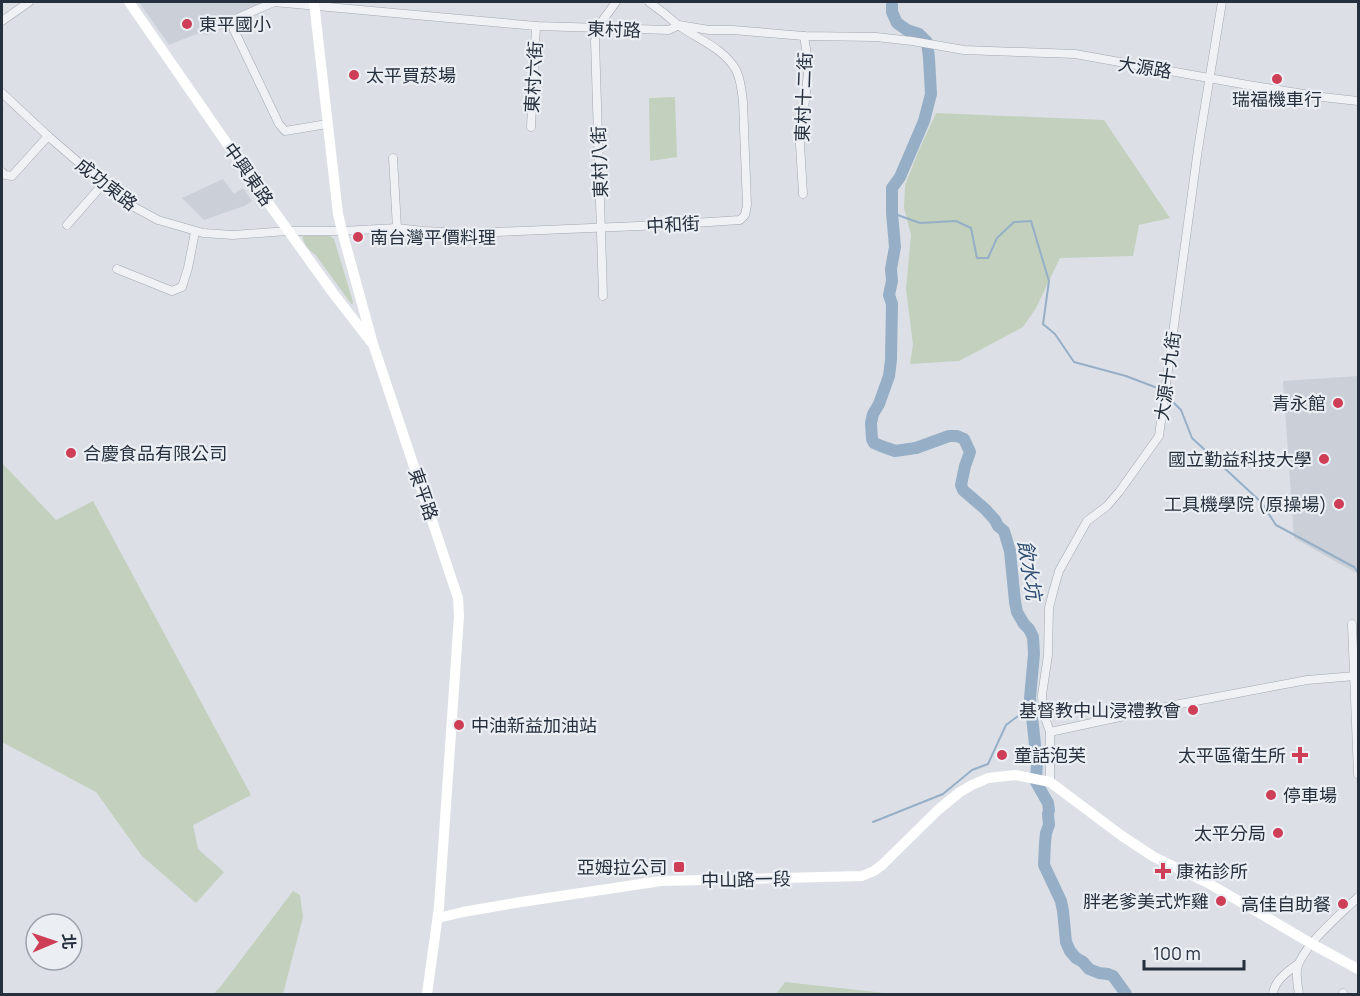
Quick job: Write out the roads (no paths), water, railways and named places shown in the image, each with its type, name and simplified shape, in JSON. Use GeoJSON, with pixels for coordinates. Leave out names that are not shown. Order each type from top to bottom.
{"type":"FeatureCollection","features":[{"type":"Feature","properties":{"kind":"main road","name":"中興東路"},"geometry":{"type":"LineString","coordinates":[[129,2],[288,231],[373,344]]}},
{"type":"Feature","properties":{"kind":"main road","name":"東平路"},"geometry":{"type":"LineString","coordinates":[[314,3],[338,214],[342,231],[373,344],[458,598],[459,616],[438,918],[427,994]]}},
{"type":"Feature","properties":{"kind":"main road","name":"中山路一段"},"geometry":{"type":"LineString","coordinates":[[438,918],[521,902],[661,881],[862,876],[882,865],[939,809],[966,788],[988,778],[1015,775],[1050,782]]}},
{"type":"Feature","properties":{"kind":"main road"},"geometry":{"type":"LineString","coordinates":[[1050,782],[1154,857],[1208,883],[1359,969]]}},
{"type":"Feature","properties":{"kind":"street"},"geometry":{"type":"LineString","coordinates":[[2,21],[30,2]]}},
{"type":"Feature","properties":{"kind":"street","name":"東村路"},"geometry":{"type":"LineString","coordinates":[[207,30],[274,2],[314,3],[536,26],[669,30],[679,25],[708,30],[876,38],[912,42]]}},
{"type":"Feature","properties":{"kind":"street"},"geometry":{"type":"LineString","coordinates":[[597,28],[616,2]]}},
{"type":"Feature","properties":{"kind":"street","name":"中和街"},"geometry":{"type":"LineString","coordinates":[[342,231],[397,228],[465,234],[740,220],[745,215],[747,205],[743,102],[736,71],[726,57],[649,2]]}},
{"type":"Feature","properties":{"kind":"street","name":"大源十九街"},"geometry":{"type":"LineString","coordinates":[[1050,782],[1050,732],[1043,712],[1042,695],[1048,655],[1049,609],[1059,571],[1087,521],[1107,506],[1119,492],[1159,436],[1198,149],[1222,2]]}},
{"type":"Feature","properties":{"kind":"street"},"geometry":{"type":"LineString","coordinates":[[231,21],[279,124],[285,131],[327,124]]}},
{"type":"Feature","properties":{"kind":"street","name":"東村六街"},"geometry":{"type":"LineString","coordinates":[[531,127],[536,26]]}},
{"type":"Feature","properties":{"kind":"street","name":"東村八街"},"geometry":{"type":"LineString","coordinates":[[597,28],[595,40],[603,296]]}},
{"type":"Feature","properties":{"kind":"street","name":"東村十二街"},"geometry":{"type":"LineString","coordinates":[[803,194],[799,128],[804,109],[808,73],[804,36]]}},
{"type":"Feature","properties":{"kind":"street","name":"大源路"},"geometry":{"type":"LineString","coordinates":[[912,42],[963,50],[1075,54],[1140,67],[1359,101]]}},
{"type":"Feature","properties":{"kind":"street","name":"成功東路"},"geometry":{"type":"LineString","coordinates":[[2,93],[123,201],[152,218],[195,232],[233,235],[288,231],[342,231]]}},
{"type":"Feature","properties":{"kind":"street"},"geometry":{"type":"LineString","coordinates":[[2,172],[12,176],[48,136]]}},
{"type":"Feature","properties":{"kind":"street"},"geometry":{"type":"LineString","coordinates":[[393,158],[397,228]]}},
{"type":"Feature","properties":{"kind":"street"},"geometry":{"type":"LineString","coordinates":[[67,225],[103,184]]}},
{"type":"Feature","properties":{"kind":"street"},"geometry":{"type":"LineString","coordinates":[[117,269],[172,291],[182,287],[195,232]]}},
{"type":"Feature","properties":{"kind":"street"},"geometry":{"type":"LineString","coordinates":[[1352,624],[1359,774]]}},
{"type":"Feature","properties":{"kind":"street"},"geometry":{"type":"LineString","coordinates":[[1050,732],[1307,680],[1355,676]]}},
{"type":"Feature","properties":{"kind":"street"},"geometry":{"type":"LineString","coordinates":[[1274,994],[1275,985],[1298,964],[1326,928],[1359,897]]}},
{"type":"Feature","properties":{"kind":"street"},"geometry":{"type":"LineString","coordinates":[[1298,964],[1296,973],[1299,994]]}},
{"type":"Feature","properties":{"kind":"waterway","name":"飲水坑"},"geometry":{"type":"LineString","coordinates":[[892,2],[892,12],[897,23],[919,34],[927,42],[931,94],[924,121],[900,177],[892,188],[895,247],[889,295],[892,304],[891,360],[889,376],[873,414],[872,439],[874,443],[895,451],[916,448],[949,436],[957,436],[964,439],[970,452],[961,485],[963,490],[985,509],[1004,531],[1010,551],[1017,612],[1033,637],[1034,654],[1030,698],[1037,763],[1036,782],[1048,803],[1049,810],[1044,865],[1061,901],[1066,942],[1076,958],[1089,969],[1113,976],[1126,994]]}},
{"type":"Feature","properties":{"kind":"waterway"},"geometry":{"type":"LineString","coordinates":[[892,213],[920,223],[956,221],[971,228],[977,258],[988,258],[997,238],[1014,222],[1031,221],[1049,281],[1043,324],[1055,334],[1074,362],[1126,376],[1160,389]]}},
{"type":"Feature","properties":{"kind":"waterway"},"geometry":{"type":"LineString","coordinates":[[1169,398],[1181,410],[1192,438],[1261,502],[1276,525],[1354,567],[1358,572]]}},
{"type":"Feature","properties":{"kind":"waterway"},"geometry":{"type":"LineString","coordinates":[[873,822],[943,794],[972,770],[988,764],[1006,725],[1031,708]]}},
{"type":"Feature","properties":{"kind":"place","name":"東平國小"},"geometry":{"type":"Point","coordinates":[187,24]}},
{"type":"Feature","properties":{"kind":"place","name":"太平買菸場"},"geometry":{"type":"Point","coordinates":[354,75]}},
{"type":"Feature","properties":{"kind":"place","name":"瑞福機車行"},"geometry":{"type":"Point","coordinates":[1277,79]}},
{"type":"Feature","properties":{"kind":"place","name":"南台灣平價料理"},"geometry":{"type":"Point","coordinates":[358,237]}},
{"type":"Feature","properties":{"kind":"place","name":"青永館"},"geometry":{"type":"Point","coordinates":[1338,403]}},
{"type":"Feature","properties":{"kind":"place","name":"合慶食品有限公司"},"geometry":{"type":"Point","coordinates":[71,453]}},
{"type":"Feature","properties":{"kind":"place","name":"國立勤益科技大學"},"geometry":{"type":"Point","coordinates":[1324,459]}},
{"type":"Feature","properties":{"kind":"place","name":"工具機學院 (原操場)"},"geometry":{"type":"Point","coordinates":[1339,504]}},
{"type":"Feature","properties":{"kind":"place","name":"基督教中山浸禮教會"},"geometry":{"type":"Point","coordinates":[1193,710]}},
{"type":"Feature","properties":{"kind":"place","name":"中油新益加油站"},"geometry":{"type":"Point","coordinates":[459,725]}},
{"type":"Feature","properties":{"kind":"place","name":"童話泡芙"},"geometry":{"type":"Point","coordinates":[1002,755]}},
{"type":"Feature","properties":{"kind":"place","name":"太平區衛生所"},"geometry":{"type":"Point","coordinates":[1300,755]}},
{"type":"Feature","properties":{"kind":"place","name":"停車場"},"geometry":{"type":"Point","coordinates":[1271,795]}},
{"type":"Feature","properties":{"kind":"place","name":"太平分局"},"geometry":{"type":"Point","coordinates":[1278,833]}},
{"type":"Feature","properties":{"kind":"place","name":"亞姆拉公司"},"geometry":{"type":"Point","coordinates":[679,867]}},
{"type":"Feature","properties":{"kind":"place","name":"康祐診所"},"geometry":{"type":"Point","coordinates":[1163,871]}},
{"type":"Feature","properties":{"kind":"place","name":"胖老爹美式炸雞"},"geometry":{"type":"Point","coordinates":[1221,901]}},
{"type":"Feature","properties":{"kind":"place","name":"高佳自助餐"},"geometry":{"type":"Point","coordinates":[1343,904]}}]}
